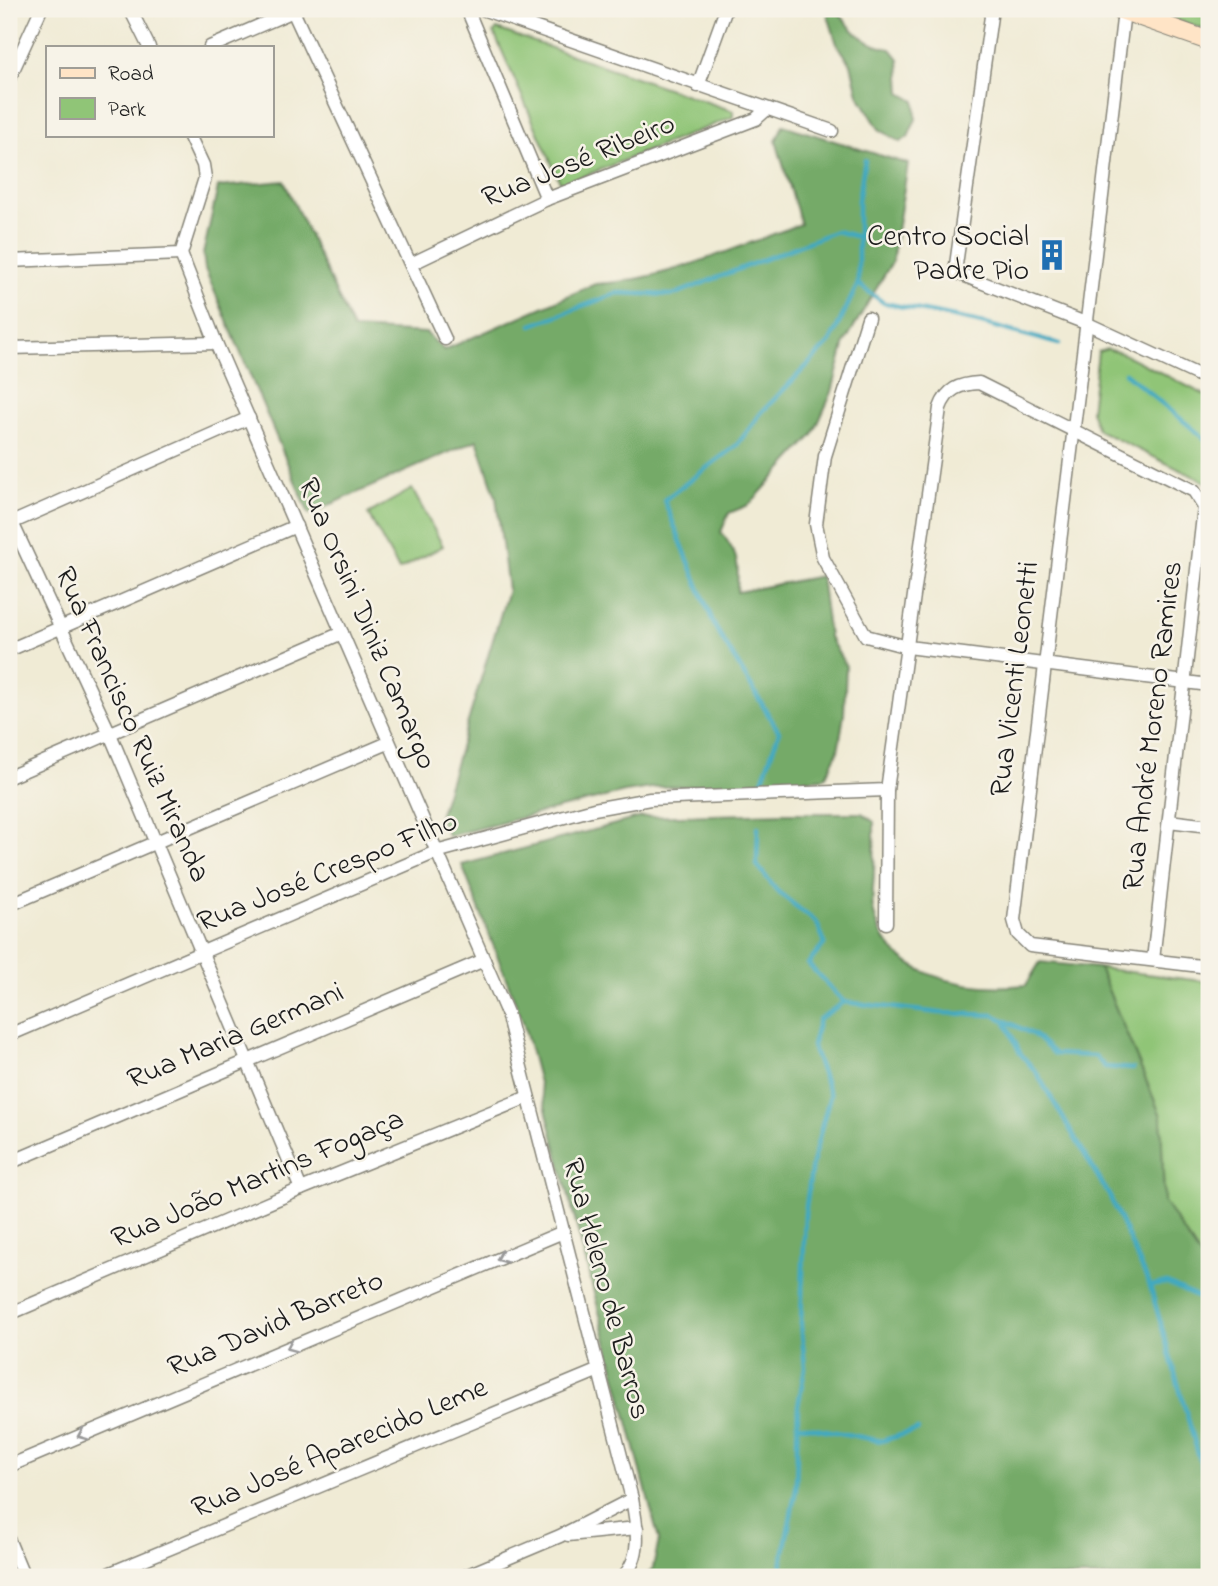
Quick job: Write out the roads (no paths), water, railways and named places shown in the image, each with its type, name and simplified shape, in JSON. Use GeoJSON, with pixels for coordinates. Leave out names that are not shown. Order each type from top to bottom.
{"type":"FeatureCollection","features":[{"type":"Feature","properties":{"kind":"main road"},"geometry":{"type":"LineString","coordinates":[[1130,11],[1209,41]]}},
{"type":"Feature","properties":{"kind":"street"},"geometry":{"type":"LineString","coordinates":[[9,79],[41,9]]}},
{"type":"Feature","properties":{"kind":"street"},"geometry":{"type":"LineString","coordinates":[[130,9],[148,46]]}},
{"type":"Feature","properties":{"kind":"street"},"geometry":{"type":"LineString","coordinates":[[467,9],[548,199]]}},
{"type":"Feature","properties":{"kind":"street"},"geometry":{"type":"LineString","coordinates":[[482,9],[832,131]]}},
{"type":"Feature","properties":{"kind":"street"},"geometry":{"type":"LineString","coordinates":[[698,86],[726,9]]}},
{"type":"Feature","properties":{"kind":"street"},"geometry":{"type":"LineString","coordinates":[[992,9],[955,272],[1088,324],[1209,380]]}},
{"type":"Feature","properties":{"kind":"street"},"geometry":{"type":"LineString","coordinates":[[212,46],[295,10],[445,339]]}},
{"type":"Feature","properties":{"kind":"street","name":"Rua Vicenti Leonetti"},"geometry":{"type":"LineString","coordinates":[[1130,11],[1043,664],[1014,920],[1018,934],[1030,946],[1153,960]]}},
{"type":"Feature","properties":{"kind":"street","name":"Rua José Ribeiro"},"geometry":{"type":"LineString","coordinates":[[411,264],[548,199],[756,119],[766,110]]}},
{"type":"Feature","properties":{"kind":"street"},"geometry":{"type":"LineString","coordinates":[[9,261],[181,254],[205,178],[203,165],[189,136]]}},
{"type":"Feature","properties":{"kind":"street","name":"Rua Orsini Diniz Camargo"},"geometry":{"type":"LineString","coordinates":[[181,254],[388,743],[507,1013]]}},
{"type":"Feature","properties":{"kind":"street"},"geometry":{"type":"LineString","coordinates":[[867,318],[825,456],[816,524],[823,558],[862,630],[877,641],[908,647],[1209,685]]}},
{"type":"Feature","properties":{"kind":"street"},"geometry":{"type":"LineString","coordinates":[[9,348],[216,342]]}},
{"type":"Feature","properties":{"kind":"street"},"geometry":{"type":"LineString","coordinates":[[886,923],[887,790],[940,408],[952,388],[979,383],[1074,430]]}},
{"type":"Feature","properties":{"kind":"street"},"geometry":{"type":"LineString","coordinates":[[10,521],[249,418]]}},
{"type":"Feature","properties":{"kind":"street","name":"Rua André Moreno Ramires"},"geometry":{"type":"LineString","coordinates":[[1074,430],[1194,491],[1204,507],[1205,548],[1184,682],[1153,960]]}},
{"type":"Feature","properties":{"kind":"street","name":"Rua Francisco Ruiz Miranda"},"geometry":{"type":"LineString","coordinates":[[10,521],[63,627],[110,734],[301,1189]]}},
{"type":"Feature","properties":{"kind":"street"},"geometry":{"type":"LineString","coordinates":[[9,650],[296,526]]}},
{"type":"Feature","properties":{"kind":"street"},"geometry":{"type":"LineString","coordinates":[[9,777],[342,633]]}},
{"type":"Feature","properties":{"kind":"street"},"geometry":{"type":"LineString","coordinates":[[9,905],[388,743]]}},
{"type":"Feature","properties":{"kind":"street","name":"Rua José Crespo Filho"},"geometry":{"type":"LineString","coordinates":[[9,1035],[436,852],[594,809],[650,799],[887,790]]}},
{"type":"Feature","properties":{"kind":"street"},"geometry":{"type":"LineString","coordinates":[[1169,821],[1209,825]]}},
{"type":"Feature","properties":{"kind":"street","name":"Rua Maria Germani"},"geometry":{"type":"LineString","coordinates":[[9,1163],[484,960]]}},
{"type":"Feature","properties":{"kind":"street"},"geometry":{"type":"LineString","coordinates":[[1153,960],[1209,967]]}},
{"type":"Feature","properties":{"kind":"street","name":"Rua Heleno de Barros"},"geometry":{"type":"LineString","coordinates":[[507,1013],[632,1499],[637,1528],[634,1560],[623,1577]]}},
{"type":"Feature","properties":{"kind":"street","name":"Rua João Martins Fogaça"},"geometry":{"type":"LineString","coordinates":[[9,1314],[301,1189],[528,1097]]}},
{"type":"Feature","properties":{"kind":"street","name":"Rua David Barreto"},"geometry":{"type":"LineString","coordinates":[[9,1466],[564,1232]]}},
{"type":"Feature","properties":{"kind":"street","name":"Rua José Aparecido Leme"},"geometry":{"type":"LineString","coordinates":[[101,1577],[599,1370]]}},
{"type":"Feature","properties":{"kind":"street"},"geometry":{"type":"LineString","coordinates":[[463,1577],[561,1536],[632,1499]]}},
{"type":"Feature","properties":{"kind":"street"},"geometry":{"type":"LineString","coordinates":[[561,1536],[637,1528]]}},
{"type":"Feature","properties":{"kind":"street"},"geometry":{"type":"LineString","coordinates":[[9,1541],[24,1577]]}},
{"type":"Feature","properties":{"kind":"waterway"},"geometry":{"type":"LineString","coordinates":[[762,781],[779,732],[715,627],[664,500],[737,445],[761,413],[830,342],[858,284],[858,200],[865,160]]}},
{"type":"Feature","properties":{"kind":"waterway"},"geometry":{"type":"LineString","coordinates":[[532,325],[618,293],[673,295],[836,231],[858,237]]}},
{"type":"Feature","properties":{"kind":"waterway"},"geometry":{"type":"LineString","coordinates":[[858,284],[884,303],[974,321],[1059,344]]}},
{"type":"Feature","properties":{"kind":"waterway"},"geometry":{"type":"LineString","coordinates":[[1125,373],[1209,442]]}},
{"type":"Feature","properties":{"kind":"waterway"},"geometry":{"type":"LineString","coordinates":[[758,827],[757,865],[777,891],[817,923],[825,943],[808,964],[844,1002],[819,1019],[812,1046],[830,1095],[812,1164],[805,1214],[801,1323],[805,1368],[798,1406],[796,1489],[779,1577]]}},
{"type":"Feature","properties":{"kind":"waterway"},"geometry":{"type":"LineString","coordinates":[[844,1002],[940,1013],[994,1015],[1034,1035],[1055,1054],[1095,1056],[1105,1067],[1133,1069]]}},
{"type":"Feature","properties":{"kind":"waterway"},"geometry":{"type":"LineString","coordinates":[[1006,1023],[1020,1053],[1036,1072],[1110,1197],[1150,1286],[1209,1492]]}},
{"type":"Feature","properties":{"kind":"waterway"},"geometry":{"type":"LineString","coordinates":[[1150,1286],[1167,1283],[1209,1303]]}},
{"type":"Feature","properties":{"kind":"waterway"},"geometry":{"type":"LineString","coordinates":[[800,1425],[881,1441],[918,1430]]}},
{"type":"Feature","properties":{"kind":"place","name":"Centro Social Padre Pio"},"geometry":{"type":"Point","coordinates":[1052,255]}}]}
